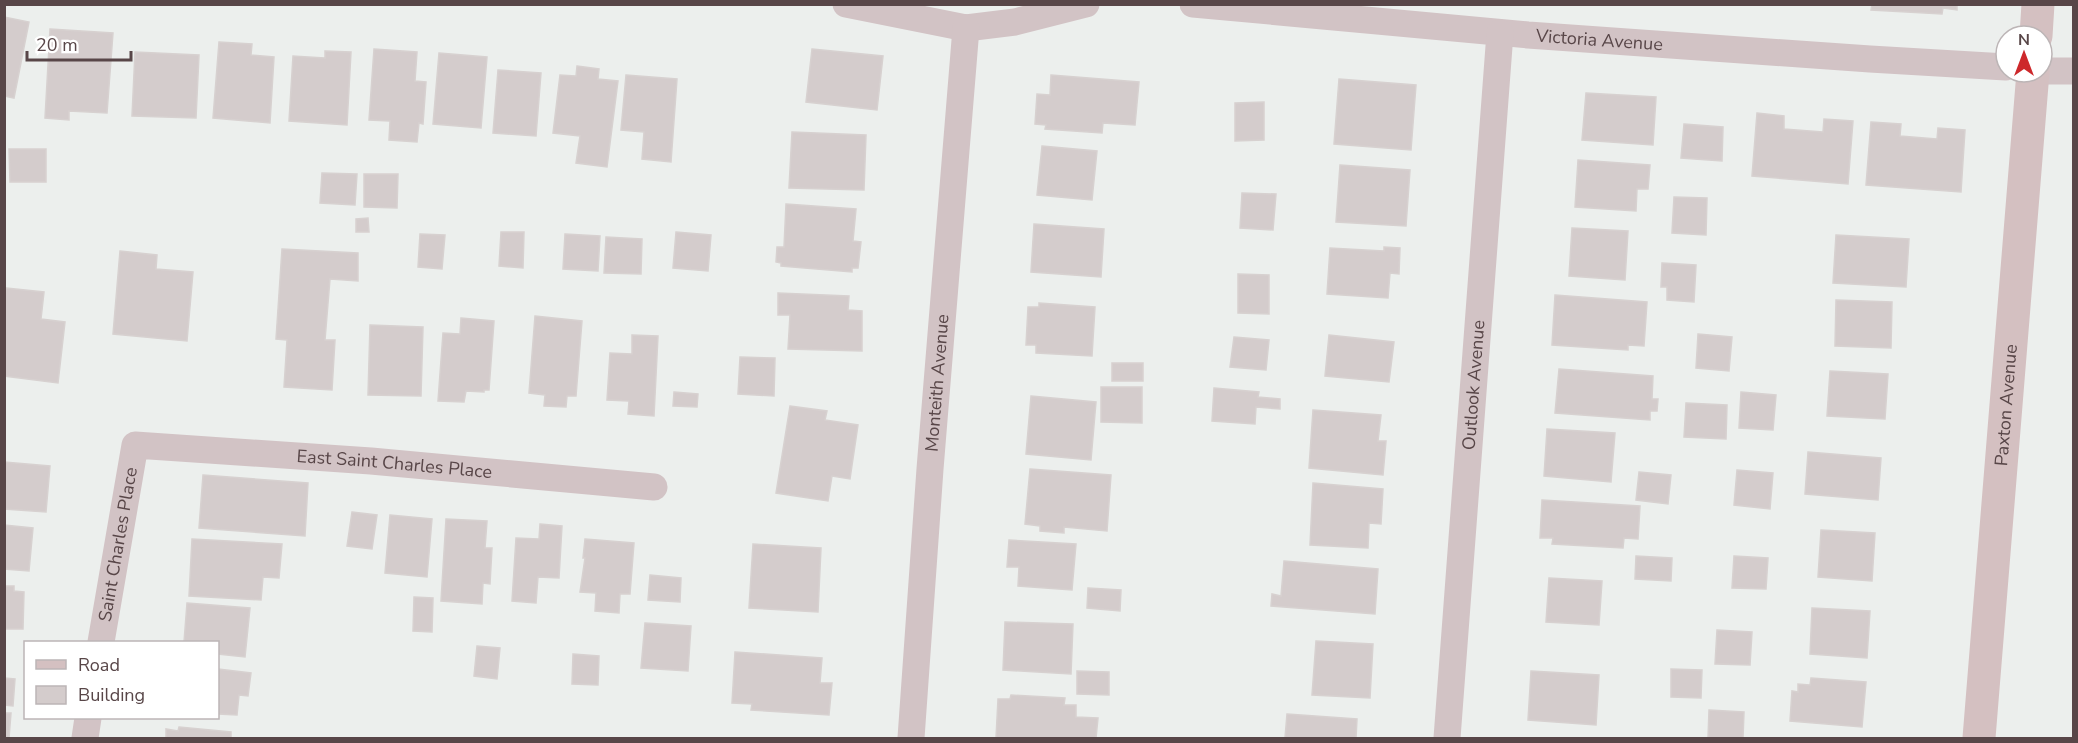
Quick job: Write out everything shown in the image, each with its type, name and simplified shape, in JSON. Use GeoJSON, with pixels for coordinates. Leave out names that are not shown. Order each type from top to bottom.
{"type":"FeatureCollection","features":[{"type":"Feature","properties":{"kind":"street"},"geometry":{"type":"LineString","coordinates":[[846,4],[966,28],[1015,22],[1086,4]]}},
{"type":"Feature","properties":{"kind":"street","name":"Victoria Avenue"},"geometry":{"type":"LineString","coordinates":[[1192,4],[1500,33],[1870,59],[1994,65]]}},
{"type":"Feature","properties":{"kind":"street"},"geometry":{"type":"LineString","coordinates":[[2037,24],[2038,4]]}},
{"type":"Feature","properties":{"kind":"street","name":"Monteith Avenue"},"geometry":{"type":"LineString","coordinates":[[911,738],[966,28]]}},
{"type":"Feature","properties":{"kind":"street","name":"Outlook Avenue"},"geometry":{"type":"LineString","coordinates":[[1447,738],[1500,33]]}},
{"type":"Feature","properties":{"kind":"street"},"geometry":{"type":"LineString","coordinates":[[2054,71],[2073,71]]}},
{"type":"Feature","properties":{"kind":"street","name":"Paxton Avenue"},"geometry":{"type":"LineString","coordinates":[[1979,738],[2032,84]]}},
{"type":"Feature","properties":{"kind":"street","name":"East Saint Charles Place"},"geometry":{"type":"LineString","coordinates":[[135,445],[371,461],[654,487]]}},
{"type":"Feature","properties":{"kind":"street","name":"Saint Charles Place"},"geometry":{"type":"LineString","coordinates":[[101,641],[135,445]]}},
{"type":"Feature","properties":{"kind":"street"},"geometry":{"type":"LineString","coordinates":[[85,738],[88,719]]}},
{"type":"Feature","properties":{"kind":"building"},"geometry":{"type":"Polygon","coordinates":[[[1872,4],[1957,4],[1957,10],[1943,8],[1942,14],[1871,10],[1872,4]]]}},
{"type":"Feature","properties":{"kind":"building"},"geometry":{"type":"Polygon","coordinates":[[[4,17],[29,22],[14,98],[4,96],[4,17]]]}},
{"type":"Feature","properties":{"kind":"building"},"geometry":{"type":"Polygon","coordinates":[[[50,29],[113,33],[107,113],[69,111],[69,120],[45,118],[50,29]]]}},
{"type":"Feature","properties":{"kind":"building"},"geometry":{"type":"Polygon","coordinates":[[[219,42],[252,44],[251,55],[274,57],[270,123],[213,118],[219,42]]]}},
{"type":"Feature","properties":{"kind":"building"},"geometry":{"type":"Polygon","coordinates":[[[374,49],[417,52],[415,81],[426,82],[423,124],[419,123],[417,142],[389,140],[390,121],[369,120],[374,49]]]}},
{"type":"Feature","properties":{"kind":"building"},"geometry":{"type":"Polygon","coordinates":[[[812,49],[883,56],[877,110],[806,102],[812,49]]]}},
{"type":"Feature","properties":{"kind":"building"},"geometry":{"type":"Polygon","coordinates":[[[325,51],[351,52],[347,125],[289,121],[293,56],[325,58],[325,51]]]}},
{"type":"Feature","properties":{"kind":"building"},"geometry":{"type":"Polygon","coordinates":[[[135,52],[199,55],[196,118],[132,116],[135,52]]]}},
{"type":"Feature","properties":{"kind":"building"},"geometry":{"type":"Polygon","coordinates":[[[439,53],[487,57],[481,128],[433,124],[439,53]]]}},
{"type":"Feature","properties":{"kind":"building"},"geometry":{"type":"Polygon","coordinates":[[[577,66],[599,69],[598,79],[618,81],[607,167],[576,163],[580,136],[553,133],[560,75],[576,76],[577,66]]]}},
{"type":"Feature","properties":{"kind":"building"},"geometry":{"type":"Polygon","coordinates":[[[498,70],[541,73],[536,136],[493,133],[498,70]]]}},
{"type":"Feature","properties":{"kind":"building"},"geometry":{"type":"Polygon","coordinates":[[[626,75],[677,79],[671,162],[642,159],[644,132],[621,130],[626,75]]]}},
{"type":"Feature","properties":{"kind":"building"},"geometry":{"type":"Polygon","coordinates":[[[1051,75],[1139,82],[1135,125],[1103,123],[1102,133],[1045,129],[1046,125],[1035,124],[1037,94],[1050,95],[1051,75]]]}},
{"type":"Feature","properties":{"kind":"building"},"geometry":{"type":"Polygon","coordinates":[[[1339,79],[1416,85],[1411,150],[1334,144],[1339,79]]]}},
{"type":"Feature","properties":{"kind":"building"},"geometry":{"type":"Polygon","coordinates":[[[1586,93],[1656,97],[1653,145],[1582,140],[1586,93]]]}},
{"type":"Feature","properties":{"kind":"building"},"geometry":{"type":"Polygon","coordinates":[[[1264,102],[1264,140],[1235,141],[1235,103],[1264,102]]]}},
{"type":"Feature","properties":{"kind":"building"},"geometry":{"type":"Polygon","coordinates":[[[1757,113],[1784,116],[1784,129],[1823,132],[1824,119],[1853,121],[1848,184],[1752,176],[1757,113]]]}},
{"type":"Feature","properties":{"kind":"building"},"geometry":{"type":"Polygon","coordinates":[[[1871,122],[1901,124],[1900,136],[1937,139],[1938,128],[1965,130],[1961,192],[1866,185],[1871,122]]]}},
{"type":"Feature","properties":{"kind":"building"},"geometry":{"type":"Polygon","coordinates":[[[1684,124],[1723,127],[1722,161],[1681,158],[1684,124]]]}},
{"type":"Feature","properties":{"kind":"building"},"geometry":{"type":"Polygon","coordinates":[[[792,132],[866,135],[864,190],[789,188],[792,132]]]}},
{"type":"Feature","properties":{"kind":"building"},"geometry":{"type":"Polygon","coordinates":[[[1042,146],[1097,151],[1092,200],[1037,195],[1042,146]]]}},
{"type":"Feature","properties":{"kind":"building"},"geometry":{"type":"Polygon","coordinates":[[[9,149],[46,149],[46,182],[10,182],[9,149]]]}},
{"type":"Feature","properties":{"kind":"building"},"geometry":{"type":"Polygon","coordinates":[[[1578,160],[1650,165],[1648,189],[1637,189],[1636,211],[1575,207],[1578,160]]]}},
{"type":"Feature","properties":{"kind":"building"},"geometry":{"type":"Polygon","coordinates":[[[1340,165],[1410,170],[1406,226],[1336,222],[1340,165]]]}},
{"type":"Feature","properties":{"kind":"building"},"geometry":{"type":"Polygon","coordinates":[[[322,173],[357,174],[355,205],[320,203],[322,173]]]}},
{"type":"Feature","properties":{"kind":"building"},"geometry":{"type":"Polygon","coordinates":[[[364,174],[398,174],[397,208],[364,207],[364,174]]]}},
{"type":"Feature","properties":{"kind":"building"},"geometry":{"type":"Polygon","coordinates":[[[1242,193],[1276,194],[1273,230],[1240,228],[1242,193]]]}},
{"type":"Feature","properties":{"kind":"building"},"geometry":{"type":"Polygon","coordinates":[[[1674,197],[1707,198],[1706,235],[1672,233],[1674,197]]]}},
{"type":"Feature","properties":{"kind":"building"},"geometry":{"type":"Polygon","coordinates":[[[786,204],[856,209],[853,241],[861,242],[858,268],[852,268],[852,272],[781,266],[781,263],[776,262],[777,247],[784,247],[786,204]]]}},
{"type":"Feature","properties":{"kind":"building"},"geometry":{"type":"Polygon","coordinates":[[[368,218],[369,232],[356,232],[356,219],[368,218]]]}},
{"type":"Feature","properties":{"kind":"building"},"geometry":{"type":"Polygon","coordinates":[[[1034,224],[1104,229],[1101,277],[1031,272],[1034,224]]]}},
{"type":"Feature","properties":{"kind":"building"},"geometry":{"type":"Polygon","coordinates":[[[1572,228],[1628,231],[1625,280],[1569,276],[1572,228]]]}},
{"type":"Feature","properties":{"kind":"building"},"geometry":{"type":"Polygon","coordinates":[[[501,232],[524,232],[523,268],[499,266],[501,232]]]}},
{"type":"Feature","properties":{"kind":"building"},"geometry":{"type":"Polygon","coordinates":[[[676,232],[711,235],[708,271],[673,268],[676,232]]]}},
{"type":"Feature","properties":{"kind":"building"},"geometry":{"type":"Polygon","coordinates":[[[420,234],[445,235],[442,269],[418,267],[420,234]]]}},
{"type":"Feature","properties":{"kind":"building"},"geometry":{"type":"Polygon","coordinates":[[[565,234],[600,236],[598,271],[563,269],[565,234]]]}},
{"type":"Feature","properties":{"kind":"building"},"geometry":{"type":"Polygon","coordinates":[[[1836,235],[1909,239],[1906,287],[1833,283],[1836,235]]]}},
{"type":"Feature","properties":{"kind":"building"},"geometry":{"type":"Polygon","coordinates":[[[606,237],[642,239],[641,274],[604,273],[606,237]]]}},
{"type":"Feature","properties":{"kind":"building"},"geometry":{"type":"Polygon","coordinates":[[[1384,247],[1400,248],[1399,274],[1390,273],[1388,298],[1327,294],[1330,248],[1384,251],[1384,247]]]}},
{"type":"Feature","properties":{"kind":"building"},"geometry":{"type":"Polygon","coordinates":[[[282,249],[358,253],[358,281],[330,279],[325,340],[335,340],[332,390],[284,387],[287,340],[276,339],[282,249]]]}},
{"type":"Feature","properties":{"kind":"building"},"geometry":{"type":"Polygon","coordinates":[[[120,251],[157,255],[156,269],[193,272],[187,341],[113,334],[120,251]]]}},
{"type":"Feature","properties":{"kind":"building"},"geometry":{"type":"Polygon","coordinates":[[[1662,263],[1696,265],[1694,302],[1667,300],[1667,287],[1661,287],[1662,263]]]}},
{"type":"Feature","properties":{"kind":"building"},"geometry":{"type":"Polygon","coordinates":[[[1238,274],[1269,275],[1269,314],[1238,313],[1238,274]]]}},
{"type":"Feature","properties":{"kind":"building"},"geometry":{"type":"Polygon","coordinates":[[[6,288],[44,292],[41,319],[65,322],[58,383],[4,376],[6,288]]]}},
{"type":"Feature","properties":{"kind":"building"},"geometry":{"type":"Polygon","coordinates":[[[778,293],[849,296],[848,310],[862,311],[862,351],[788,349],[790,315],[778,315],[778,293]]]}},
{"type":"Feature","properties":{"kind":"building"},"geometry":{"type":"Polygon","coordinates":[[[1555,295],[1647,302],[1644,346],[1628,345],[1628,350],[1552,345],[1555,295]]]}},
{"type":"Feature","properties":{"kind":"building"},"geometry":{"type":"Polygon","coordinates":[[[1836,300],[1892,302],[1891,348],[1835,346],[1836,300]]]}},
{"type":"Feature","properties":{"kind":"building"},"geometry":{"type":"Polygon","coordinates":[[[1039,303],[1095,307],[1092,356],[1036,353],[1036,345],[1026,345],[1028,307],[1039,307],[1039,303]]]}},
{"type":"Feature","properties":{"kind":"building"},"geometry":{"type":"Polygon","coordinates":[[[535,316],[582,321],[576,396],[567,396],[566,407],[544,406],[545,395],[529,393],[535,316]]]}},
{"type":"Feature","properties":{"kind":"building"},"geometry":{"type":"Polygon","coordinates":[[[461,318],[494,321],[489,390],[466,391],[464,402],[438,401],[443,333],[460,334],[461,318]]]}},
{"type":"Feature","properties":{"kind":"building"},"geometry":{"type":"Polygon","coordinates":[[[370,325],[423,327],[421,396],[368,395],[370,325]]]}},
{"type":"Feature","properties":{"kind":"building"},"geometry":{"type":"Polygon","coordinates":[[[1698,334],[1732,337],[1729,371],[1696,368],[1698,334]]]}},
{"type":"Feature","properties":{"kind":"building"},"geometry":{"type":"Polygon","coordinates":[[[632,335],[658,336],[654,416],[628,414],[629,401],[607,400],[610,353],[632,354],[632,335]]]}},
{"type":"Feature","properties":{"kind":"building"},"geometry":{"type":"Polygon","coordinates":[[[1329,335],[1394,342],[1389,382],[1325,376],[1329,335]]]}},
{"type":"Feature","properties":{"kind":"building"},"geometry":{"type":"Polygon","coordinates":[[[1234,337],[1269,340],[1266,370],[1230,367],[1234,337]]]}},
{"type":"Feature","properties":{"kind":"building"},"geometry":{"type":"Polygon","coordinates":[[[740,357],[775,358],[774,396],[738,394],[740,357]]]}},
{"type":"Feature","properties":{"kind":"building"},"geometry":{"type":"Polygon","coordinates":[[[1112,363],[1143,363],[1143,381],[1112,381],[1112,363]]]}},
{"type":"Feature","properties":{"kind":"building"},"geometry":{"type":"Polygon","coordinates":[[[1559,369],[1653,376],[1652,399],[1658,399],[1657,411],[1650,411],[1650,420],[1555,413],[1559,369]]]}},
{"type":"Feature","properties":{"kind":"building"},"geometry":{"type":"Polygon","coordinates":[[[1830,371],[1888,374],[1885,419],[1827,416],[1830,371]]]}},
{"type":"Feature","properties":{"kind":"building"},"geometry":{"type":"Polygon","coordinates":[[[1101,387],[1142,387],[1142,423],[1101,422],[1101,387]]]}},
{"type":"Feature","properties":{"kind":"building"},"geometry":{"type":"Polygon","coordinates":[[[1214,388],[1259,392],[1258,397],[1280,399],[1280,409],[1256,407],[1255,424],[1212,421],[1214,388]]]}},
{"type":"Feature","properties":{"kind":"building"},"geometry":{"type":"Polygon","coordinates":[[[674,392],[698,394],[697,407],[673,406],[674,392]]]}},
{"type":"Feature","properties":{"kind":"building"},"geometry":{"type":"Polygon","coordinates":[[[1741,392],[1776,395],[1773,430],[1739,428],[1741,392]]]}},
{"type":"Feature","properties":{"kind":"building"},"geometry":{"type":"Polygon","coordinates":[[[1031,396],[1096,402],[1091,460],[1026,454],[1031,396]]]}},
{"type":"Feature","properties":{"kind":"building"},"geometry":{"type":"Polygon","coordinates":[[[1686,403],[1727,405],[1726,439],[1684,437],[1686,403]]]}},
{"type":"Feature","properties":{"kind":"building"},"geometry":{"type":"Polygon","coordinates":[[[790,406],[827,411],[825,420],[858,425],[850,479],[832,476],[828,501],[776,493],[790,406]]]}},
{"type":"Feature","properties":{"kind":"building"},"geometry":{"type":"Polygon","coordinates":[[[1313,410],[1381,415],[1378,441],[1386,441],[1383,475],[1309,468],[1313,410]]]}},
{"type":"Feature","properties":{"kind":"building"},"geometry":{"type":"Polygon","coordinates":[[[1547,429],[1615,433],[1611,482],[1544,476],[1547,429]]]}},
{"type":"Feature","properties":{"kind":"building"},"geometry":{"type":"Polygon","coordinates":[[[1808,452],[1881,458],[1878,500],[1805,494],[1808,452]]]}},
{"type":"Feature","properties":{"kind":"building"},"geometry":{"type":"Polygon","coordinates":[[[4,462],[50,466],[46,512],[4,509],[4,462]]]}},
{"type":"Feature","properties":{"kind":"building"},"geometry":{"type":"Polygon","coordinates":[[[1030,469],[1111,475],[1107,531],[1064,527],[1064,533],[1040,531],[1040,526],[1025,524],[1030,469]]]}},
{"type":"Feature","properties":{"kind":"building"},"geometry":{"type":"Polygon","coordinates":[[[1737,470],[1773,473],[1770,509],[1734,505],[1737,470]]]}},
{"type":"Feature","properties":{"kind":"building"},"geometry":{"type":"Polygon","coordinates":[[[1639,472],[1671,475],[1668,504],[1636,500],[1639,472]]]}},
{"type":"Feature","properties":{"kind":"building"},"geometry":{"type":"Polygon","coordinates":[[[203,475],[308,483],[305,536],[199,528],[203,475]]]}},
{"type":"Feature","properties":{"kind":"building"},"geometry":{"type":"Polygon","coordinates":[[[1313,483],[1383,489],[1381,524],[1369,523],[1368,548],[1310,545],[1313,483]]]}},
{"type":"Feature","properties":{"kind":"building"},"geometry":{"type":"Polygon","coordinates":[[[1542,500],[1640,506],[1638,539],[1624,538],[1623,548],[1552,544],[1553,538],[1540,538],[1542,500]]]}},
{"type":"Feature","properties":{"kind":"building"},"geometry":{"type":"Polygon","coordinates":[[[352,512],[377,515],[372,549],[347,546],[352,512]]]}},
{"type":"Feature","properties":{"kind":"building"},"geometry":{"type":"Polygon","coordinates":[[[390,515],[432,519],[427,577],[385,573],[390,515]]]}},
{"type":"Feature","properties":{"kind":"building"},"geometry":{"type":"Polygon","coordinates":[[[446,519],[487,521],[485,548],[492,548],[490,584],[483,583],[482,604],[441,601],[446,519]]]}},
{"type":"Feature","properties":{"kind":"building"},"geometry":{"type":"Polygon","coordinates":[[[540,524],[562,526],[559,578],[538,577],[536,603],[512,601],[516,538],[539,539],[540,524]]]}},
{"type":"Feature","properties":{"kind":"building"},"geometry":{"type":"Polygon","coordinates":[[[4,525],[33,528],[29,571],[4,569],[4,525]]]}},
{"type":"Feature","properties":{"kind":"building"},"geometry":{"type":"Polygon","coordinates":[[[1821,530],[1875,533],[1872,581],[1818,577],[1821,530]]]}},
{"type":"Feature","properties":{"kind":"building"},"geometry":{"type":"Polygon","coordinates":[[[192,539],[282,544],[279,578],[263,577],[261,600],[189,596],[192,539]]]}},
{"type":"Feature","properties":{"kind":"building"},"geometry":{"type":"Polygon","coordinates":[[[585,539],[634,543],[630,594],[620,594],[619,613],[595,611],[596,593],[580,592],[585,539]]]}},
{"type":"Feature","properties":{"kind":"building"},"geometry":{"type":"Polygon","coordinates":[[[1009,540],[1076,544],[1072,590],[1018,586],[1019,567],[1007,567],[1009,540]]]}},
{"type":"Feature","properties":{"kind":"building"},"geometry":{"type":"Polygon","coordinates":[[[753,544],[821,548],[818,612],[749,608],[753,544]]]}},
{"type":"Feature","properties":{"kind":"building"},"geometry":{"type":"Polygon","coordinates":[[[1636,556],[1672,558],[1671,581],[1635,579],[1636,556]]]}},
{"type":"Feature","properties":{"kind":"building"},"geometry":{"type":"Polygon","coordinates":[[[1734,556],[1768,558],[1766,589],[1732,588],[1734,556]]]}},
{"type":"Feature","properties":{"kind":"building"},"geometry":{"type":"Polygon","coordinates":[[[1284,561],[1378,569],[1375,614],[1271,606],[1272,594],[1281,596],[1284,561]]]}},
{"type":"Feature","properties":{"kind":"building"},"geometry":{"type":"Polygon","coordinates":[[[650,575],[681,578],[680,602],[648,600],[650,575]]]}},
{"type":"Feature","properties":{"kind":"building"},"geometry":{"type":"Polygon","coordinates":[[[1549,578],[1602,581],[1599,625],[1546,622],[1549,578]]]}},
{"type":"Feature","properties":{"kind":"building"},"geometry":{"type":"Polygon","coordinates":[[[4,586],[14,586],[14,591],[24,592],[23,629],[4,629],[4,586]]]}},
{"type":"Feature","properties":{"kind":"building"},"geometry":{"type":"Polygon","coordinates":[[[1088,588],[1121,590],[1120,611],[1087,608],[1088,588]]]}},
{"type":"Feature","properties":{"kind":"building"},"geometry":{"type":"Polygon","coordinates":[[[414,597],[433,598],[432,632],[413,631],[414,597]]]}},
{"type":"Feature","properties":{"kind":"building"},"geometry":{"type":"Polygon","coordinates":[[[187,603],[250,608],[245,657],[219,654],[219,641],[184,641],[187,603]]]}},
{"type":"Feature","properties":{"kind":"building"},"geometry":{"type":"Polygon","coordinates":[[[1812,608],[1870,611],[1867,658],[1810,654],[1812,608]]]}},
{"type":"Feature","properties":{"kind":"building"},"geometry":{"type":"Polygon","coordinates":[[[1005,622],[1073,624],[1071,674],[1003,670],[1005,622]]]}},
{"type":"Feature","properties":{"kind":"building"},"geometry":{"type":"Polygon","coordinates":[[[645,623],[691,626],[688,671],[641,668],[645,623]]]}},
{"type":"Feature","properties":{"kind":"building"},"geometry":{"type":"Polygon","coordinates":[[[1717,630],[1752,632],[1750,665],[1715,664],[1717,630]]]}},
{"type":"Feature","properties":{"kind":"building"},"geometry":{"type":"Polygon","coordinates":[[[1316,641],[1373,644],[1370,698],[1312,695],[1316,641]]]}},
{"type":"Feature","properties":{"kind":"building"},"geometry":{"type":"Polygon","coordinates":[[[477,646],[500,648],[497,679],[474,676],[477,646]]]}},
{"type":"Feature","properties":{"kind":"building"},"geometry":{"type":"Polygon","coordinates":[[[735,652],[822,658],[820,683],[832,683],[829,715],[751,710],[752,704],[732,703],[735,652]]]}},
{"type":"Feature","properties":{"kind":"building"},"geometry":{"type":"Polygon","coordinates":[[[573,654],[599,656],[598,685],[572,684],[573,654]]]}},
{"type":"Feature","properties":{"kind":"building"},"geometry":{"type":"Polygon","coordinates":[[[219,669],[251,673],[248,696],[239,695],[237,715],[219,714],[219,669]]]}},
{"type":"Feature","properties":{"kind":"building"},"geometry":{"type":"Polygon","coordinates":[[[1671,669],[1702,670],[1701,698],[1671,697],[1671,669]]]}},
{"type":"Feature","properties":{"kind":"building"},"geometry":{"type":"Polygon","coordinates":[[[1077,671],[1109,672],[1109,695],[1077,694],[1077,671]]]}},
{"type":"Feature","properties":{"kind":"building"},"geometry":{"type":"Polygon","coordinates":[[[1531,671],[1599,675],[1596,725],[1528,720],[1531,671]]]}},
{"type":"Feature","properties":{"kind":"building"},"geometry":{"type":"Polygon","coordinates":[[[4,678],[15,679],[13,706],[4,705],[4,678]]]}},
{"type":"Feature","properties":{"kind":"building"},"geometry":{"type":"Polygon","coordinates":[[[1811,678],[1866,682],[1862,727],[1790,721],[1792,691],[1798,692],[1798,684],[1810,685],[1811,678]]]}},
{"type":"Feature","properties":{"kind":"building"},"geometry":{"type":"Polygon","coordinates":[[[1011,695],[1065,698],[1064,705],[1076,705],[1076,717],[1098,718],[1096,738],[996,738],[998,699],[1010,699],[1011,695]]]}},
{"type":"Feature","properties":{"kind":"building"},"geometry":{"type":"Polygon","coordinates":[[[1709,710],[1744,712],[1743,738],[1708,738],[1709,710]]]}},
{"type":"Feature","properties":{"kind":"building"},"geometry":{"type":"Polygon","coordinates":[[[4,713],[11,713],[9,738],[4,738],[4,713]]]}},
{"type":"Feature","properties":{"kind":"building"},"geometry":{"type":"Polygon","coordinates":[[[1287,714],[1357,719],[1356,738],[1285,738],[1287,714]]]}},
{"type":"Feature","properties":{"kind":"building"},"geometry":{"type":"Polygon","coordinates":[[[179,727],[231,732],[231,738],[166,738],[166,729],[178,731],[179,727]]]}}]}
